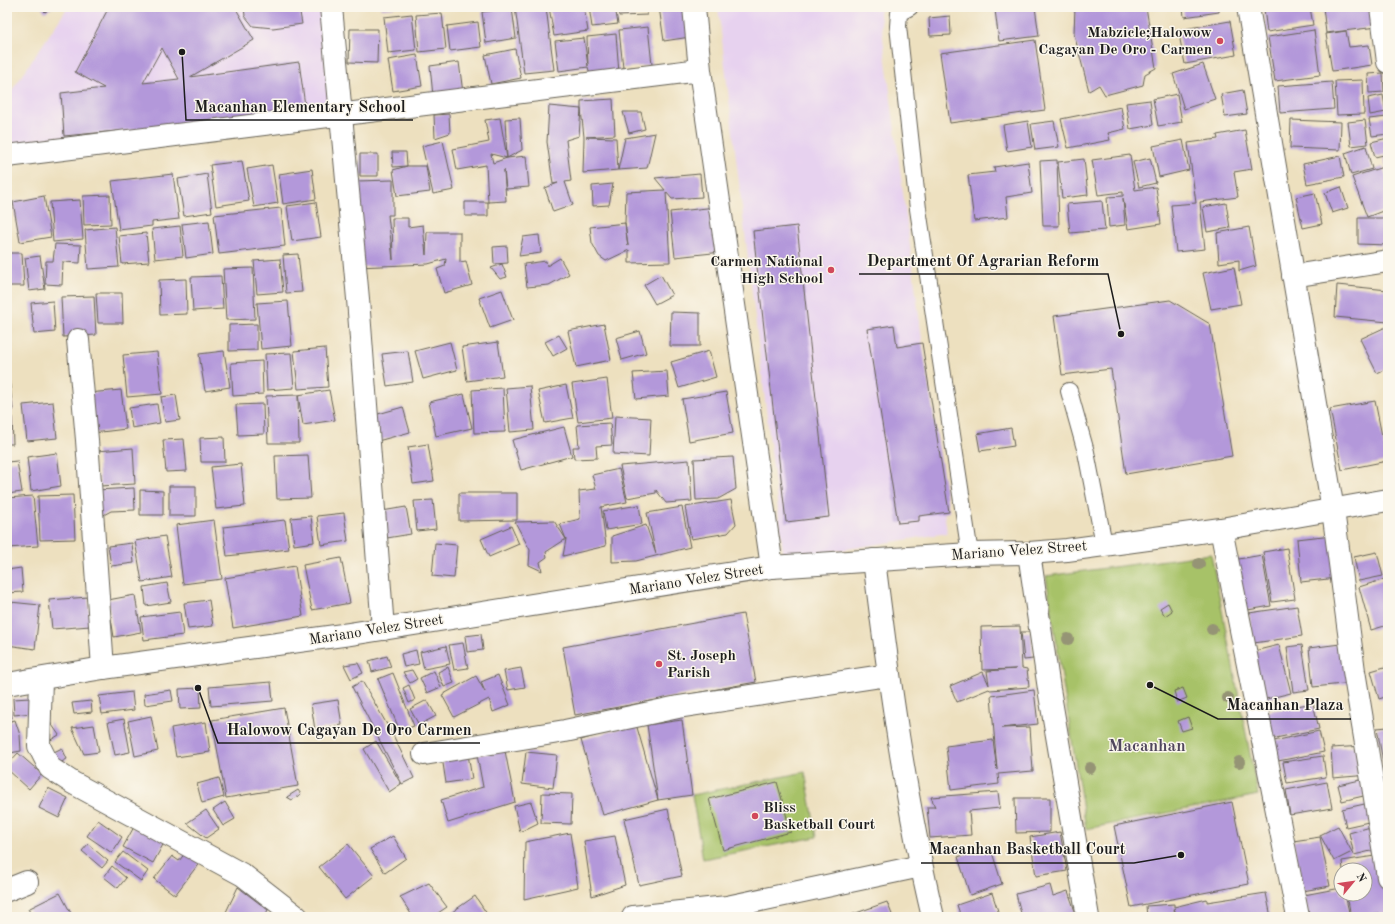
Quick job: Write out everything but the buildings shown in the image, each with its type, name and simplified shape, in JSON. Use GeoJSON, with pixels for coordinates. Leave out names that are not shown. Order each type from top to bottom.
{"type":"FeatureCollection","features":[{"type":"Feature","properties":{"kind":"street"},"geometry":{"type":"LineString","coordinates":[[330,7],[358,299],[383,629]]}},
{"type":"Feature","properties":{"kind":"street"},"geometry":{"type":"LineString","coordinates":[[694,7],[700,70],[772,567]]}},
{"type":"Feature","properties":{"kind":"street"},"geometry":{"type":"LineString","coordinates":[[1248,7],[1333,510],[1354,671],[1388,877]]}},
{"type":"Feature","properties":{"kind":"street"},"geometry":{"type":"LineString","coordinates":[[1381,7],[1388,62]]}},
{"type":"Feature","properties":{"kind":"street"},"geometry":{"type":"LineString","coordinates":[[7,156],[340,116],[700,70]]}},
{"type":"Feature","properties":{"kind":"street"},"geometry":{"type":"LineString","coordinates":[[1293,276],[1388,261]]}},
{"type":"Feature","properties":{"kind":"street"},"geometry":{"type":"LineString","coordinates":[[78,340],[87,440],[103,668]]}},
{"type":"Feature","properties":{"kind":"street","name":"Mariano Velez Street"},"geometry":{"type":"LineString","coordinates":[[7,684],[103,668],[383,629],[772,567],[970,554],[1029,553],[1158,539],[1388,500]]}},
{"type":"Feature","properties":{"kind":"street"},"geometry":{"type":"LineString","coordinates":[[1221,529],[1298,917]]}},
{"type":"Feature","properties":{"kind":"street"},"geometry":{"type":"LineString","coordinates":[[1029,553],[1049,688],[1088,917]]}},
{"type":"Feature","properties":{"kind":"street"},"geometry":{"type":"LineString","coordinates":[[874,560],[888,675],[913,830],[933,917]]}},
{"type":"Feature","properties":{"kind":"street"},"geometry":{"type":"LineString","coordinates":[[424,754],[565,731],[678,707],[888,675]]}},
{"type":"Feature","properties":{"kind":"street"},"geometry":{"type":"LineString","coordinates":[[41,679],[39,746],[50,768],[73,783],[242,875],[297,917]]}},
{"type":"Feature","properties":{"kind":"street"},"geometry":{"type":"LineString","coordinates":[[633,917],[728,912],[921,866]]}},
{"type":"Feature","properties":{"kind":"street"},"geometry":{"type":"LineString","coordinates":[[7,890],[27,882]]}},
{"type":"Feature","properties":{"kind":"lane"},"geometry":{"type":"LineString","coordinates":[[910,7],[899,13],[898,26],[916,193],[970,554]]}},
{"type":"Feature","properties":{"kind":"lane"},"geometry":{"type":"LineString","coordinates":[[1069,391],[1086,452],[1104,544]]}},
{"type":"Feature","properties":{"kind":"shaded area"},"geometry":{"type":"Polygon","coordinates":[[[68,7],[322,7],[330,111],[7,147],[7,98],[68,7]]]}},
{"type":"Feature","properties":{"kind":"shaded area","name":"Carmen National High School"},"geometry":{"type":"Polygon","coordinates":[[[718,7],[879,7],[947,533],[784,559],[718,7]]]}},
{"type":"Feature","properties":{"kind":"green space"},"geometry":{"type":"Polygon","coordinates":[[[1211,554],[1258,795],[1086,829],[1046,576],[1211,554]]]}},
{"type":"Feature","properties":{"kind":"green space","name":"Bliss Basketball Court"},"geometry":{"type":"Polygon","coordinates":[[[805,772],[817,837],[703,859],[692,795],[805,772]]]}},
{"type":"Feature","properties":{"kind":"place","name":"Mabzicle;Halowow Cagayan De Oro - Carmen"},"geometry":{"type":"Point","coordinates":[1220,41]}},
{"type":"Feature","properties":{"kind":"place","name":"Macanhan Elementary School"},"geometry":{"type":"Point","coordinates":[182,52]}},
{"type":"Feature","properties":{"kind":"place","name":"Carmen National High School"},"geometry":{"type":"Point","coordinates":[831,270]}},
{"type":"Feature","properties":{"kind":"place","name":"Department Of Agrarian Reform"},"geometry":{"type":"Point","coordinates":[1121,334]}},
{"type":"Feature","properties":{"kind":"place","name":"St. Joseph Parish"},"geometry":{"type":"Point","coordinates":[659,664]}},
{"type":"Feature","properties":{"kind":"place","name":"Macanhan Plaza"},"geometry":{"type":"Point","coordinates":[1150,685]}},
{"type":"Feature","properties":{"kind":"place","name":"Halowow Cagayan De Oro Carmen"},"geometry":{"type":"Point","coordinates":[198,688]}},
{"type":"Feature","properties":{"kind":"place","name":"Bliss Basketball Court"},"geometry":{"type":"Point","coordinates":[755,816]}},
{"type":"Feature","properties":{"kind":"place","name":"Macanhan Basketball Court"},"geometry":{"type":"Point","coordinates":[1181,855]}},
{"type":"Feature","properties":{"kind":"district","name":"Macanhan"},"geometry":{"type":"Point","coordinates":[1147,745]}}]}
